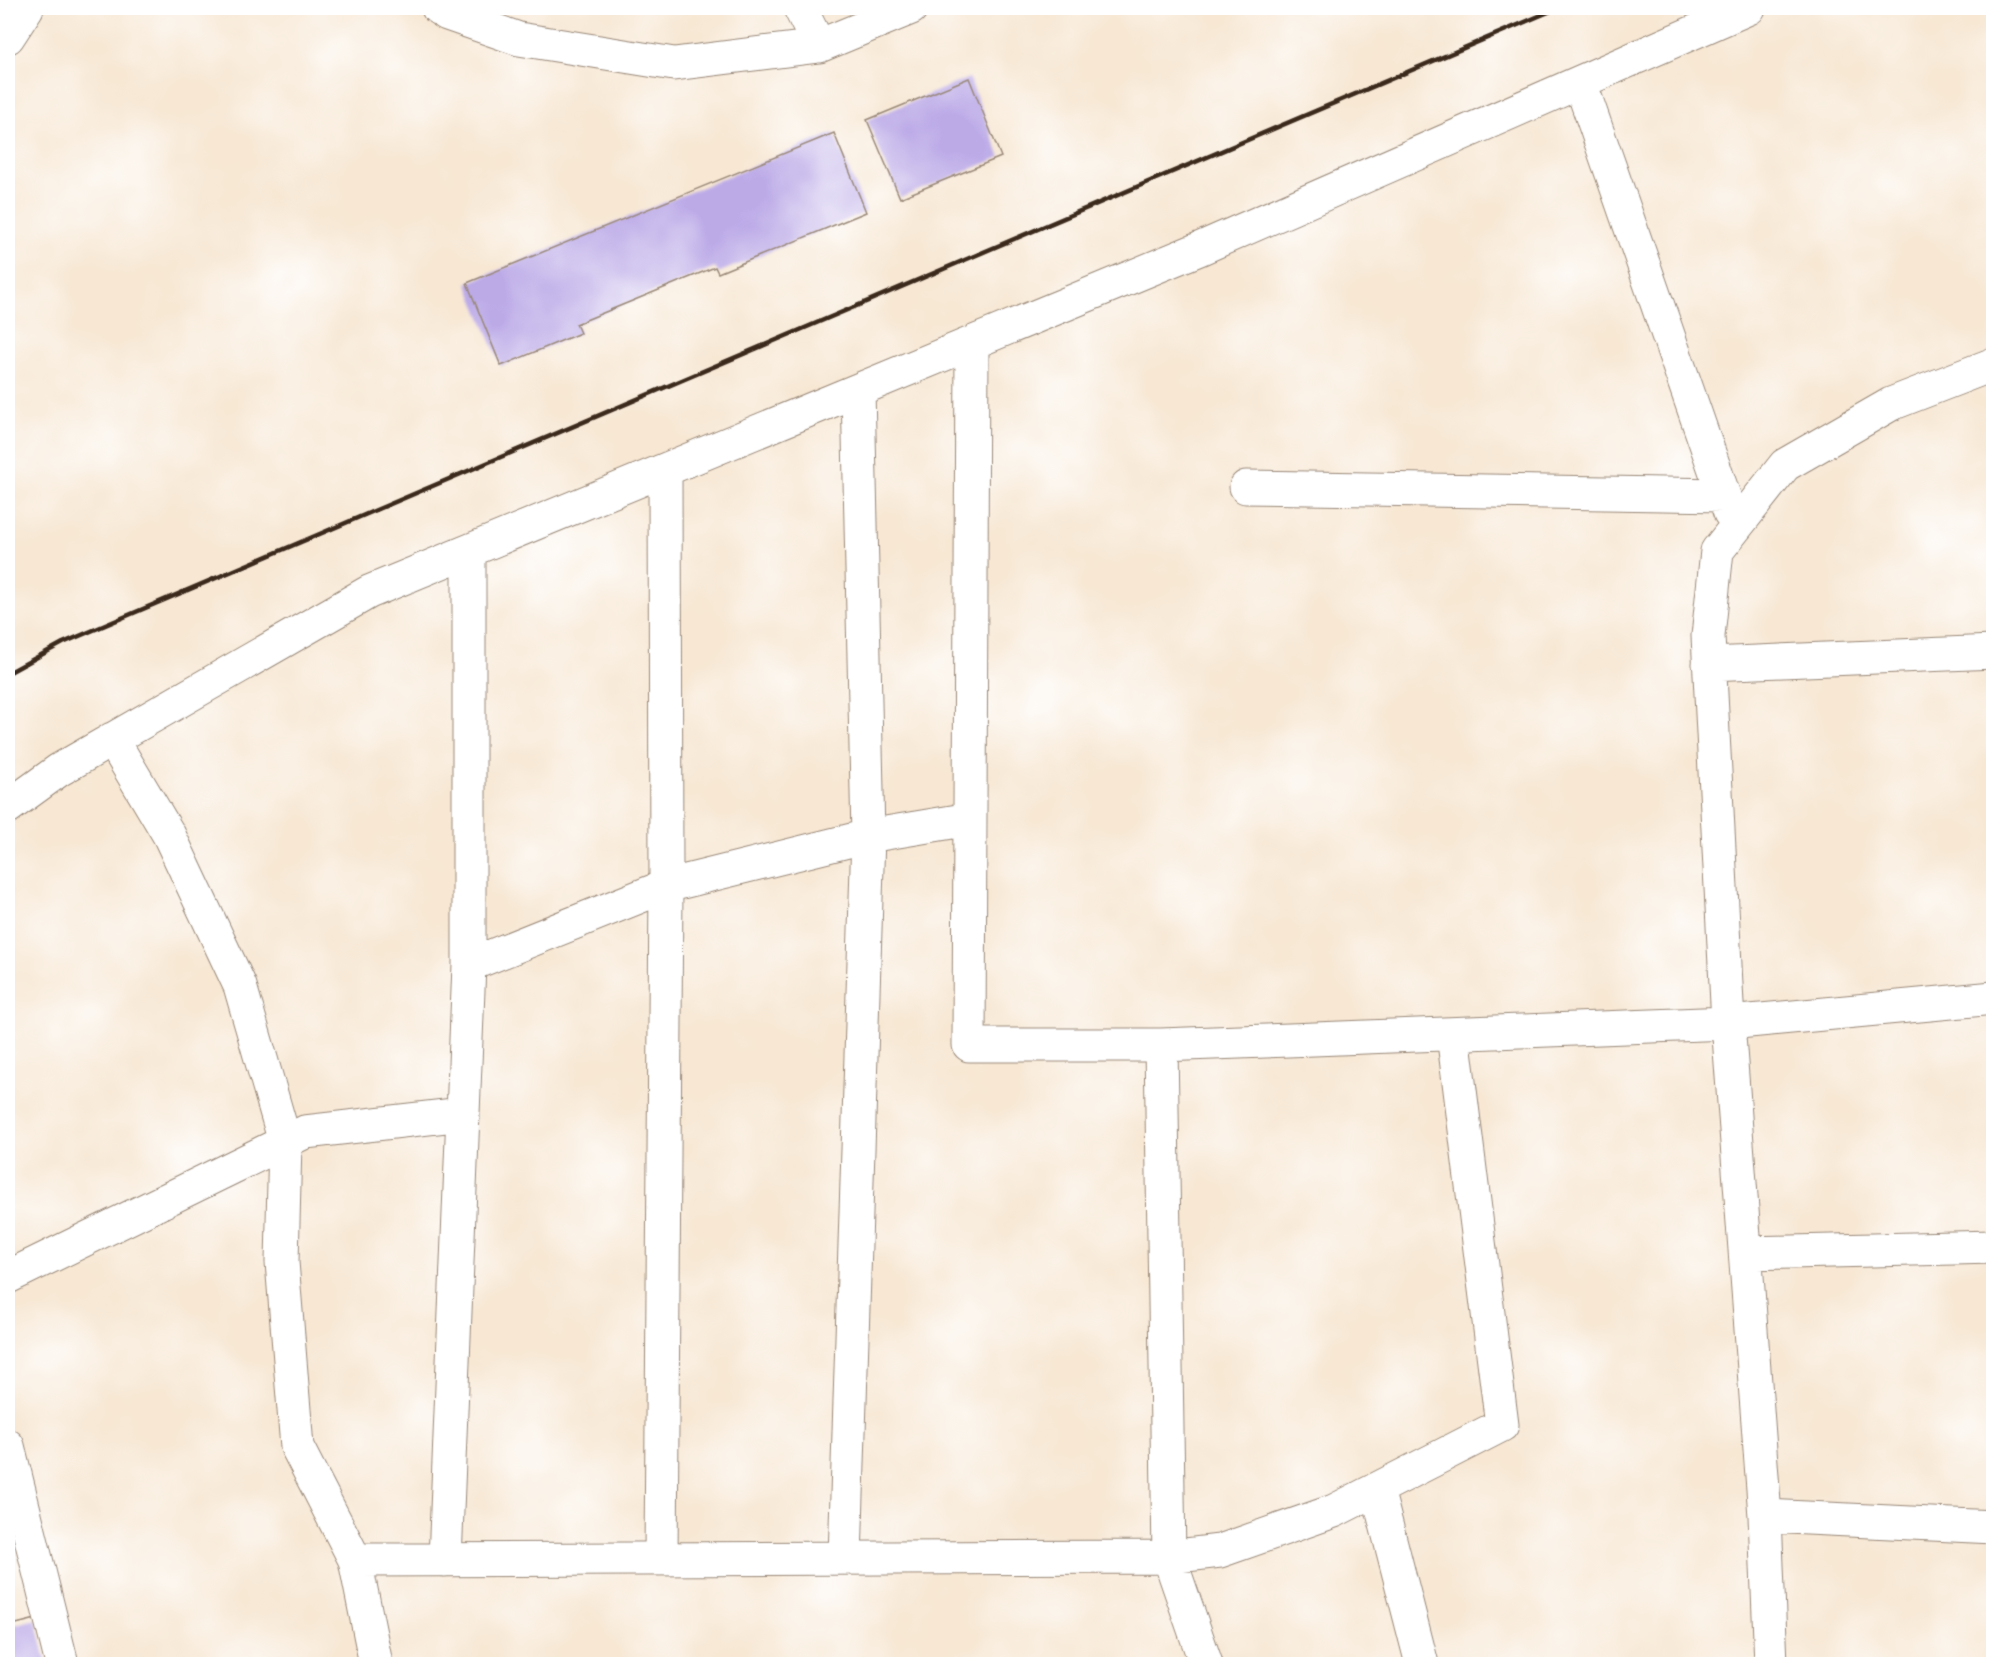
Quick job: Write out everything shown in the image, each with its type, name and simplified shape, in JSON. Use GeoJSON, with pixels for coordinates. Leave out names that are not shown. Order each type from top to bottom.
{"type":"FeatureCollection","features":[{"type":"Feature","properties":{"kind":"street"},"geometry":{"type":"LineString","coordinates":[[8,37],[27,8]]}},
{"type":"Feature","properties":{"kind":"street"},"geometry":{"type":"LineString","coordinates":[[438,8],[447,14],[519,39],[674,64],[819,46],[911,8]]}},
{"type":"Feature","properties":{"kind":"street"},"geometry":{"type":"LineString","coordinates":[[800,8],[819,46]]}},
{"type":"Feature","properties":{"kind":"street"},"geometry":{"type":"LineString","coordinates":[[8,807],[58,770],[369,592],[1210,244],[1749,8]]}},
{"type":"Feature","properties":{"kind":"street"},"geometry":{"type":"LineString","coordinates":[[1580,82],[1735,528]]}},
{"type":"Feature","properties":{"kind":"street"},"geometry":{"type":"LineString","coordinates":[[972,343],[969,1045],[1161,1045],[1728,1023],[1994,998]]}},
{"type":"Feature","properties":{"kind":"street"},"geometry":{"type":"LineString","coordinates":[[1771,1665],[1765,1516],[1728,1023],[1709,664],[1708,636],[1717,551],[1785,465],[1891,404],[1994,364]]}},
{"type":"Feature","properties":{"kind":"street"},"geometry":{"type":"LineString","coordinates":[[845,1558],[868,836],[858,390]]}},
{"type":"Feature","properties":{"kind":"street"},"geometry":{"type":"LineString","coordinates":[[661,1558],[666,886],[665,470]]}},
{"type":"Feature","properties":{"kind":"street"},"geometry":{"type":"LineString","coordinates":[[1246,487],[1724,495]]}},
{"type":"Feature","properties":{"kind":"street"},"geometry":{"type":"LineString","coordinates":[[445,1560],[469,965],[469,551]]}},
{"type":"Feature","properties":{"kind":"street"},"geometry":{"type":"LineString","coordinates":[[1709,664],[1994,652]]}},
{"type":"Feature","properties":{"kind":"street"},"geometry":{"type":"LineString","coordinates":[[112,739],[169,835],[240,986],[285,1142],[282,1262],[297,1447],[355,1560],[376,1665]]}},
{"type":"Feature","properties":{"kind":"street"},"geometry":{"type":"LineString","coordinates":[[469,965],[666,886],[868,836],[970,819]]}},
{"type":"Feature","properties":{"kind":"street"},"geometry":{"type":"LineString","coordinates":[[355,1560],[1169,1557],[1220,1551],[1334,1511],[1502,1425],[1453,1034]]}},
{"type":"Feature","properties":{"kind":"street"},"geometry":{"type":"LineString","coordinates":[[1161,1045],[1169,1557],[1206,1665]]}},
{"type":"Feature","properties":{"kind":"street"},"geometry":{"type":"LineString","coordinates":[[8,1277],[305,1132],[463,1114]]}},
{"type":"Feature","properties":{"kind":"street"},"geometry":{"type":"LineString","coordinates":[[1746,1253],[1994,1247]]}},
{"type":"Feature","properties":{"kind":"street"},"geometry":{"type":"LineString","coordinates":[[8,1446],[62,1665]]}},
{"type":"Feature","properties":{"kind":"street"},"geometry":{"type":"LineString","coordinates":[[1377,1489],[1422,1665]]}},
{"type":"Feature","properties":{"kind":"street"},"geometry":{"type":"LineString","coordinates":[[1765,1516],[1994,1527]]}},
{"type":"Feature","properties":{"kind":"building"},"geometry":{"type":"Polygon","coordinates":[[[969,78],[1001,157],[900,198],[867,120],[969,78]]]}},
{"type":"Feature","properties":{"kind":"building"},"geometry":{"type":"Polygon","coordinates":[[[834,133],[866,212],[718,273],[715,267],[576,324],[580,333],[501,366],[467,283],[834,133]]]}},
{"type":"Feature","properties":{"kind":"building"},"geometry":{"type":"Polygon","coordinates":[[[36,1619],[47,1664],[8,1664],[8,1626],[36,1619]]]}},
{"type":"Feature","properties":{"kind":"railway"},"geometry":{"type":"LineString","coordinates":[[8,673],[63,643],[1558,8]]}}]}
